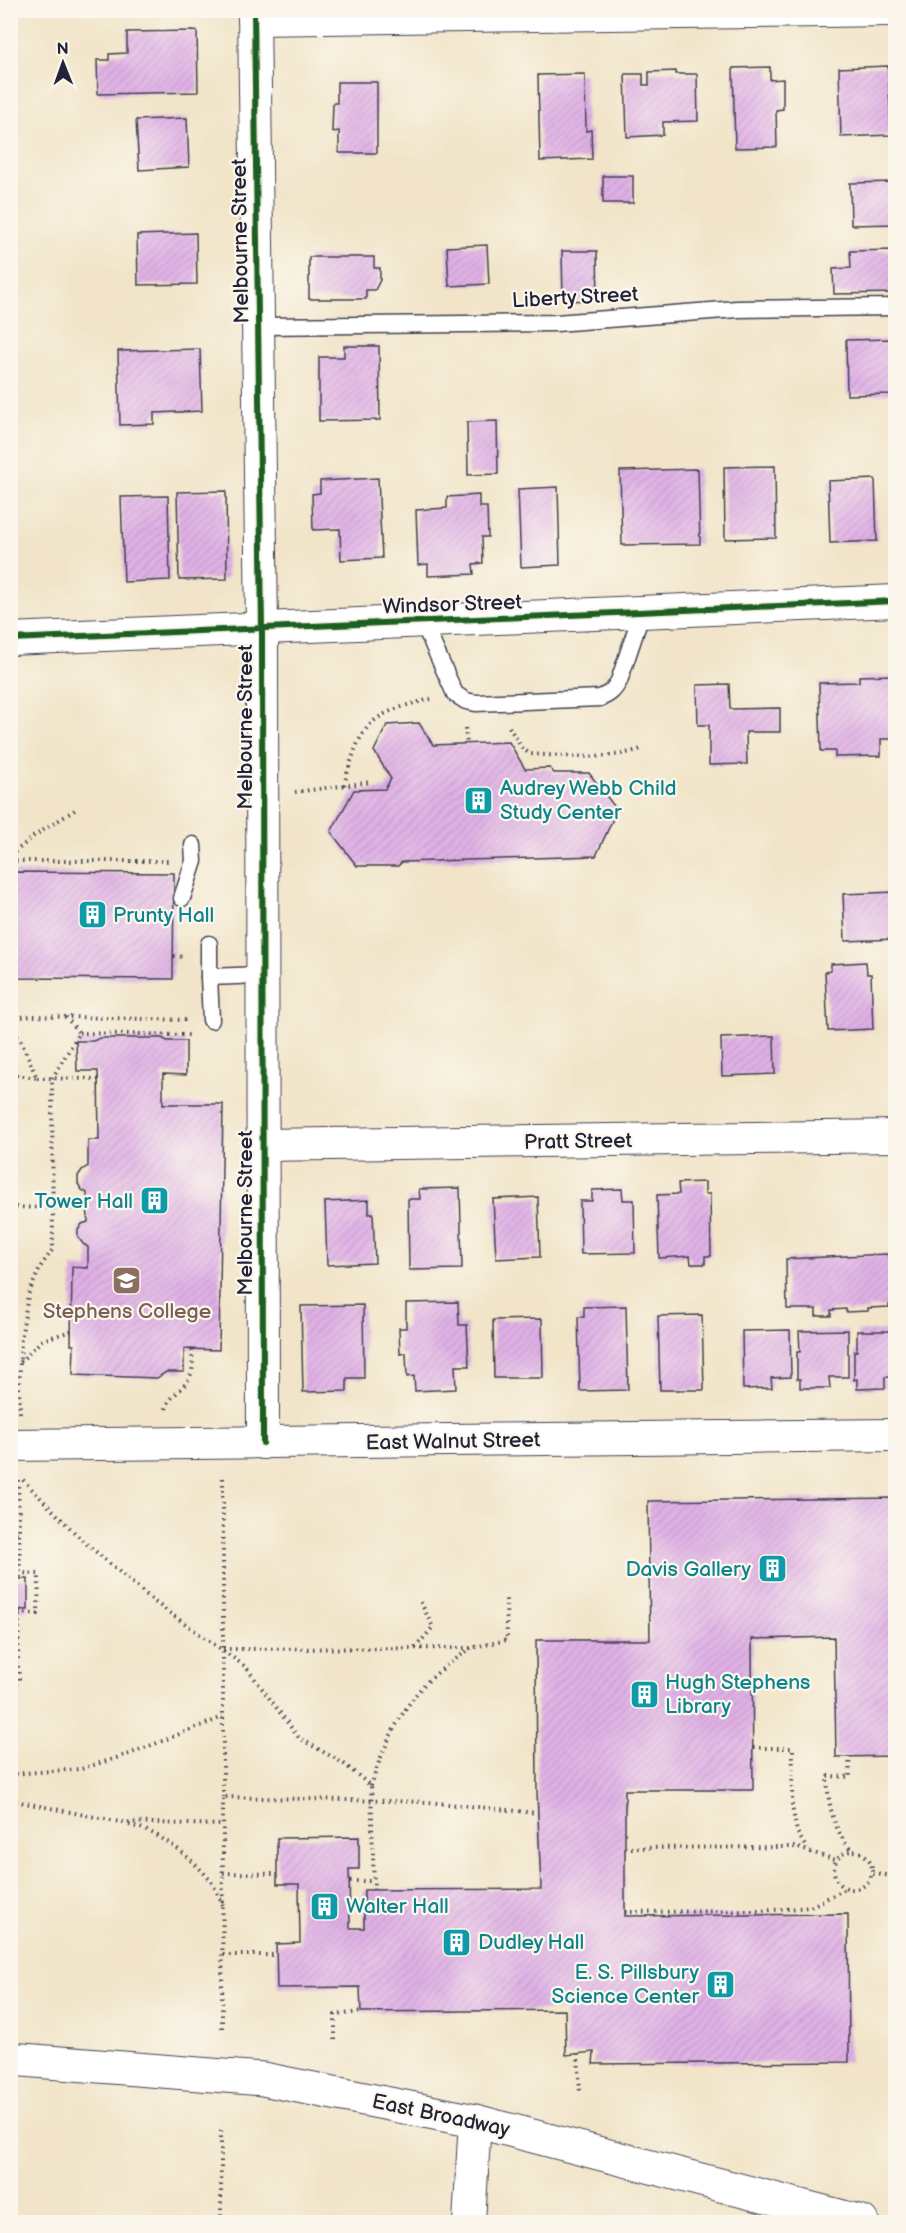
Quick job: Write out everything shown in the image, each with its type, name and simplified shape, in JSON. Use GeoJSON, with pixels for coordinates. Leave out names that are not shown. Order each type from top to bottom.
{"type":"FeatureCollection","features":[{"type":"Feature","properties":{"kind":"main road","name":"East Broadway"},"geometry":{"type":"LineString","coordinates":[[10,2060],[263,2079],[475,2121],[862,2223]]}},
{"type":"Feature","properties":{"kind":"street"},"geometry":{"type":"LineString","coordinates":[[254,15],[891,10]]}},
{"type":"Feature","properties":{"kind":"street","name":"Melbourne Street"},"geometry":{"type":"LineString","coordinates":[[254,15],[262,628],[263,1443]]}},
{"type":"Feature","properties":{"kind":"street","name":"Windsor Street"},"geometry":{"type":"LineString","coordinates":[[10,639],[896,601]]}},
{"type":"Feature","properties":{"kind":"street","name":"Pratt Street"},"geometry":{"type":"LineString","coordinates":[[261,1145],[896,1136]]}},
{"type":"Feature","properties":{"kind":"street","name":"East Walnut Street"},"geometry":{"type":"LineString","coordinates":[[10,1445],[896,1435]]}},
{"type":"Feature","properties":{"kind":"street"},"geometry":{"type":"LineString","coordinates":[[469,2223],[475,2121]]}},
{"type":"Feature","properties":{"kind":"lane","name":"Liberty Street"},"geometry":{"type":"LineString","coordinates":[[257,326],[556,323],[737,309],[896,307]]}},
{"type":"Feature","properties":{"kind":"lane"},"geometry":{"type":"LineString","coordinates":[[423,622],[455,694],[466,701],[476,703],[600,698],[615,690],[642,612]]}},
{"type":"Feature","properties":{"kind":"lane"},"geometry":{"type":"LineString","coordinates":[[182,898],[194,853]]}},
{"type":"Feature","properties":{"kind":"lane"},"geometry":{"type":"LineString","coordinates":[[209,944],[211,1020]]}},
{"type":"Feature","properties":{"kind":"lane"},"geometry":{"type":"LineString","coordinates":[[209,977],[262,975]]}},
{"type":"Feature","properties":{"kind":"path"},"geometry":{"type":"LineString","coordinates":[[344,785],[355,745],[367,727],[380,716],[394,710],[435,698]]}},
{"type":"Feature","properties":{"kind":"path"},"geometry":{"type":"LineString","coordinates":[[465,728],[467,744]]}},
{"type":"Feature","properties":{"kind":"path"},"geometry":{"type":"LineString","coordinates":[[291,792],[371,782]]}},
{"type":"Feature","properties":{"kind":"path"},"geometry":{"type":"LineString","coordinates":[[10,856],[34,836],[78,808]]}},
{"type":"Feature","properties":{"kind":"path"},"geometry":{"type":"LineString","coordinates":[[10,861],[194,853]]}},
{"type":"Feature","properties":{"kind":"path"},"geometry":{"type":"LineString","coordinates":[[66,1017],[79,1033],[189,1035]]}},
{"type":"Feature","properties":{"kind":"path"},"geometry":{"type":"LineString","coordinates":[[10,1018],[211,1020]]}},
{"type":"Feature","properties":{"kind":"path"},"geometry":{"type":"LineString","coordinates":[[10,1026],[21,1041],[37,1078]]}},
{"type":"Feature","properties":{"kind":"path"},"geometry":{"type":"LineString","coordinates":[[20,1413],[20,1362],[28,1295],[41,1266],[53,1249],[52,1079],[79,1033]]}},
{"type":"Feature","properties":{"kind":"path"},"geometry":{"type":"LineString","coordinates":[[10,1074],[52,1079],[98,1079]]}},
{"type":"Feature","properties":{"kind":"path"},"geometry":{"type":"LineString","coordinates":[[10,1207],[53,1206],[88,1209]]}},
{"type":"Feature","properties":{"kind":"path"},"geometry":{"type":"LineString","coordinates":[[20,1362],[42,1340],[71,1331]]}},
{"type":"Feature","properties":{"kind":"path"},"geometry":{"type":"LineString","coordinates":[[165,1413],[168,1402],[183,1388],[192,1373],[192,1349]]}},
{"type":"Feature","properties":{"kind":"path"},"geometry":{"type":"LineString","coordinates":[[222,2028],[222,1649],[225,1618],[223,1478]]}},
{"type":"Feature","properties":{"kind":"path"},"geometry":{"type":"LineString","coordinates":[[20,1580],[21,1480],[90,1546],[156,1603],[246,1667],[299,1738],[343,1763],[371,1786]]}},
{"type":"Feature","properties":{"kind":"path"},"geometry":{"type":"LineString","coordinates":[[10,1533],[19,1533]]}},
{"type":"Feature","properties":{"kind":"path"},"geometry":{"type":"LineString","coordinates":[[10,1710],[12,1702],[10,1697],[19,1680],[19,1611],[38,1614],[39,1574],[20,1573]]}},
{"type":"Feature","properties":{"kind":"path"},"geometry":{"type":"LineString","coordinates":[[416,1648],[433,1627],[419,1599]]}},
{"type":"Feature","properties":{"kind":"path"},"geometry":{"type":"LineString","coordinates":[[222,1649],[471,1648],[507,1640],[506,1599]]}},
{"type":"Feature","properties":{"kind":"path"},"geometry":{"type":"LineString","coordinates":[[374,1890],[370,1801],[371,1786],[376,1770],[391,1737],[423,1686],[471,1648]]}},
{"type":"Feature","properties":{"kind":"path"},"geometry":{"type":"LineString","coordinates":[[10,1663],[18,1663]]}},
{"type":"Feature","properties":{"kind":"path"},"geometry":{"type":"LineString","coordinates":[[10,1774],[81,1769],[129,1754],[223,1717]]}},
{"type":"Feature","properties":{"kind":"path"},"geometry":{"type":"LineString","coordinates":[[753,1748],[793,1748],[792,1806],[797,1832],[807,1850]]}},
{"type":"Feature","properties":{"kind":"path"},"geometry":{"type":"LineString","coordinates":[[849,1756],[850,1777],[827,1776],[827,1794],[834,1824],[841,1839],[851,1850]]}},
{"type":"Feature","properties":{"kind":"path"},"geometry":{"type":"LineString","coordinates":[[223,1797],[428,1802],[538,1813]]}},
{"type":"Feature","properties":{"kind":"path"},"geometry":{"type":"LineString","coordinates":[[10,1800],[143,1828],[188,1858],[211,1881],[223,1907]]}},
{"type":"Feature","properties":{"kind":"path"},"geometry":{"type":"LineString","coordinates":[[120,1822],[223,1825]]}},
{"type":"Feature","properties":{"kind":"path"},"geometry":{"type":"LineString","coordinates":[[625,1848],[795,1847],[836,1860]]}},
{"type":"Feature","properties":{"kind":"path"},"geometry":{"type":"LineString","coordinates":[[851,1850],[857,1850],[868,1856],[873,1868],[873,1874],[866,1885],[853,1889],[847,1888],[836,1880],[834,1874],[836,1860],[840,1855],[851,1850]]}},
{"type":"Feature","properties":{"kind":"path"},"geometry":{"type":"LineString","coordinates":[[223,1873],[277,1874]]}},
{"type":"Feature","properties":{"kind":"path"},"geometry":{"type":"LineString","coordinates":[[873,1874],[896,1876]]}},
{"type":"Feature","properties":{"kind":"path"},"geometry":{"type":"LineString","coordinates":[[350,1881],[374,1881]]}},
{"type":"Feature","properties":{"kind":"path"},"geometry":{"type":"LineString","coordinates":[[625,1912],[761,1911],[810,1907],[847,1888]]}},
{"type":"Feature","properties":{"kind":"path"},"geometry":{"type":"LineString","coordinates":[[223,1955],[276,1955]]}},
{"type":"Feature","properties":{"kind":"path"},"geometry":{"type":"LineString","coordinates":[[335,2040],[335,2015],[361,2012]]}},
{"type":"Feature","properties":{"kind":"path"},"geometry":{"type":"LineString","coordinates":[[579,2053],[580,2092]]}},
{"type":"Feature","properties":{"kind":"path"},"geometry":{"type":"LineString","coordinates":[[221,2129],[221,2223]]}},
{"type":"Feature","properties":{"kind":"building"},"geometry":{"type":"Polygon","coordinates":[[[122,10],[194,10],[194,14],[122,16],[122,10]]]}},
{"type":"Feature","properties":{"kind":"building"},"geometry":{"type":"Polygon","coordinates":[[[197,31],[198,92],[98,94],[97,60],[109,60],[109,54],[127,53],[127,32],[197,31]]]}},
{"type":"Feature","properties":{"kind":"building"},"geometry":{"type":"Polygon","coordinates":[[[888,66],[891,135],[841,137],[839,68],[888,66]]]}},
{"type":"Feature","properties":{"kind":"building"},"geometry":{"type":"Polygon","coordinates":[[[770,67],[770,80],[783,79],[783,109],[776,110],[777,147],[735,148],[733,68],[770,67]]]}},
{"type":"Feature","properties":{"kind":"building"},"geometry":{"type":"Polygon","coordinates":[[[676,71],[676,74],[697,74],[698,121],[663,122],[663,135],[627,137],[625,74],[643,74],[643,85],[649,85],[649,72],[676,71]]]}},
{"type":"Feature","properties":{"kind":"building"},"geometry":{"type":"Polygon","coordinates":[[[585,74],[586,131],[591,130],[592,159],[540,161],[538,75],[585,74]]]}},
{"type":"Feature","properties":{"kind":"building"},"geometry":{"type":"Polygon","coordinates":[[[337,82],[377,82],[377,153],[339,153],[339,131],[332,132],[333,103],[337,103],[337,82]]]}},
{"type":"Feature","properties":{"kind":"building"},"geometry":{"type":"Polygon","coordinates":[[[187,118],[189,167],[139,170],[136,120],[187,118]]]}},
{"type":"Feature","properties":{"kind":"building"},"geometry":{"type":"Polygon","coordinates":[[[603,176],[633,176],[633,203],[603,203],[603,176]]]}},
{"type":"Feature","properties":{"kind":"building"},"geometry":{"type":"Polygon","coordinates":[[[896,182],[896,224],[851,225],[850,183],[896,182]]]}},
{"type":"Feature","properties":{"kind":"building"},"geometry":{"type":"Polygon","coordinates":[[[196,233],[197,284],[138,285],[137,235],[196,233]]]}},
{"type":"Feature","properties":{"kind":"building"},"geometry":{"type":"Polygon","coordinates":[[[487,245],[489,284],[449,286],[447,247],[487,245]]]}},
{"type":"Feature","properties":{"kind":"building"},"geometry":{"type":"Polygon","coordinates":[[[896,250],[896,293],[834,294],[833,269],[851,268],[850,251],[896,250]]]}},
{"type":"Feature","properties":{"kind":"building"},"geometry":{"type":"Polygon","coordinates":[[[562,251],[597,251],[598,300],[563,301],[562,251]]]}},
{"type":"Feature","properties":{"kind":"building"},"geometry":{"type":"Polygon","coordinates":[[[309,257],[374,257],[374,268],[380,268],[380,280],[375,290],[366,290],[366,299],[309,299],[309,257]]]}},
{"type":"Feature","properties":{"kind":"building"},"geometry":{"type":"Polygon","coordinates":[[[893,339],[894,394],[847,395],[846,340],[893,339]]]}},
{"type":"Feature","properties":{"kind":"building"},"geometry":{"type":"Polygon","coordinates":[[[344,346],[379,346],[380,420],[319,421],[319,357],[344,357],[344,346]]]}},
{"type":"Feature","properties":{"kind":"building"},"geometry":{"type":"Polygon","coordinates":[[[200,349],[202,411],[154,413],[154,424],[120,425],[118,351],[200,349]]]}},
{"type":"Feature","properties":{"kind":"building"},"geometry":{"type":"Polygon","coordinates":[[[497,421],[498,474],[468,475],[467,422],[497,421]]]}},
{"type":"Feature","properties":{"kind":"building"},"geometry":{"type":"Polygon","coordinates":[[[775,466],[776,538],[725,539],[724,467],[775,466]]]}},
{"type":"Feature","properties":{"kind":"building"},"geometry":{"type":"Polygon","coordinates":[[[698,469],[700,544],[622,545],[620,471],[698,469]]]}},
{"type":"Feature","properties":{"kind":"building"},"geometry":{"type":"Polygon","coordinates":[[[378,478],[382,558],[341,560],[340,529],[313,530],[312,494],[320,493],[320,481],[378,478]]]}},
{"type":"Feature","properties":{"kind":"building"},"geometry":{"type":"Polygon","coordinates":[[[875,479],[877,541],[830,543],[828,481],[875,479]]]}},
{"type":"Feature","properties":{"kind":"building"},"geometry":{"type":"Polygon","coordinates":[[[558,487],[560,565],[521,567],[518,489],[558,487]]]}},
{"type":"Feature","properties":{"kind":"building"},"geometry":{"type":"Polygon","coordinates":[[[226,491],[227,579],[179,580],[177,492],[226,491]]]}},
{"type":"Feature","properties":{"kind":"building"},"geometry":{"type":"Polygon","coordinates":[[[479,495],[479,507],[487,507],[488,537],[482,537],[483,563],[473,564],[474,574],[428,576],[428,564],[418,565],[416,510],[447,508],[447,497],[479,495]]]}},
{"type":"Feature","properties":{"kind":"building"},"geometry":{"type":"Polygon","coordinates":[[[168,496],[170,580],[124,582],[121,497],[168,496]]]}},
{"type":"Feature","properties":{"kind":"building"},"geometry":{"type":"Polygon","coordinates":[[[896,675],[896,739],[881,739],[881,756],[835,757],[835,751],[821,751],[819,683],[859,682],[859,676],[896,675]]]}},
{"type":"Feature","properties":{"kind":"building"},"geometry":{"type":"Polygon","coordinates":[[[729,684],[730,709],[780,708],[780,732],[746,732],[747,764],[709,765],[709,725],[698,725],[697,685],[729,684]]]}},
{"type":"Feature","properties":{"kind":"building","name":"Audrey Webb Child Study Center"},"geometry":{"type":"Polygon","coordinates":[[[419,723],[433,745],[509,742],[525,769],[550,768],[554,773],[589,773],[617,810],[596,856],[402,862],[398,866],[357,866],[331,832],[354,790],[385,789],[391,779],[374,751],[387,725],[419,723]]]}},
{"type":"Feature","properties":{"kind":"building","name":"Prunty Hall"},"geometry":{"type":"Polygon","coordinates":[[[10,872],[174,873],[173,979],[10,978],[10,872]]]}},
{"type":"Feature","properties":{"kind":"building"},"geometry":{"type":"Polygon","coordinates":[[[896,892],[896,939],[845,941],[843,894],[896,892]]]}},
{"type":"Feature","properties":{"kind":"building"},"geometry":{"type":"Polygon","coordinates":[[[866,962],[867,974],[871,974],[873,1029],[828,1031],[825,972],[831,971],[831,964],[866,962]]]}},
{"type":"Feature","properties":{"kind":"building"},"geometry":{"type":"Polygon","coordinates":[[[774,1036],[775,1074],[722,1076],[721,1038],[774,1036]]]}},
{"type":"Feature","properties":{"kind":"building","name":"Tower Hall"},"geometry":{"type":"Polygon","coordinates":[[[100,1038],[162,1038],[167,1041],[186,1041],[186,1075],[163,1074],[163,1104],[223,1104],[219,1350],[184,1349],[184,1372],[166,1372],[157,1378],[73,1375],[72,1267],[88,1268],[88,1247],[78,1237],[78,1230],[82,1224],[88,1222],[87,1193],[78,1184],[78,1176],[88,1166],[88,1140],[99,1140],[98,1071],[77,1071],[76,1041],[93,1041],[100,1038]]]}},
{"type":"Feature","properties":{"kind":"building"},"geometry":{"type":"Polygon","coordinates":[[[705,1182],[705,1194],[710,1194],[711,1256],[705,1256],[705,1264],[691,1264],[690,1256],[659,1258],[657,1195],[679,1194],[678,1183],[705,1182]]]}},
{"type":"Feature","properties":{"kind":"building"},"geometry":{"type":"Polygon","coordinates":[[[460,1188],[462,1269],[409,1270],[408,1199],[420,1199],[419,1189],[460,1188]]]}},
{"type":"Feature","properties":{"kind":"building"},"geometry":{"type":"Polygon","coordinates":[[[622,1189],[623,1200],[634,1200],[635,1253],[581,1254],[580,1201],[592,1201],[592,1190],[622,1189]]]}},
{"type":"Feature","properties":{"kind":"building"},"geometry":{"type":"Polygon","coordinates":[[[538,1197],[540,1257],[496,1259],[493,1199],[538,1197]]]}},
{"type":"Feature","properties":{"kind":"building"},"geometry":{"type":"Polygon","coordinates":[[[369,1200],[369,1214],[373,1213],[375,1263],[327,1265],[325,1202],[369,1200]]]}},
{"type":"Feature","properties":{"kind":"building"},"geometry":{"type":"Polygon","coordinates":[[[887,1254],[888,1258],[896,1257],[896,1304],[889,1305],[889,1307],[868,1308],[868,1311],[831,1310],[831,1316],[816,1316],[816,1309],[787,1309],[786,1259],[887,1254]]]}},
{"type":"Feature","properties":{"kind":"building"},"geometry":{"type":"Polygon","coordinates":[[[458,1302],[459,1325],[467,1325],[469,1366],[455,1366],[456,1389],[415,1391],[414,1376],[407,1377],[406,1353],[400,1354],[399,1328],[406,1328],[406,1303],[458,1302]]]}},
{"type":"Feature","properties":{"kind":"building"},"geometry":{"type":"Polygon","coordinates":[[[363,1305],[364,1378],[347,1378],[347,1391],[303,1392],[301,1306],[363,1305]]]}},
{"type":"Feature","properties":{"kind":"building"},"geometry":{"type":"Polygon","coordinates":[[[626,1306],[628,1390],[580,1391],[578,1317],[584,1317],[584,1307],[626,1306]]]}},
{"type":"Feature","properties":{"kind":"building"},"geometry":{"type":"Polygon","coordinates":[[[702,1315],[704,1390],[660,1390],[658,1316],[702,1315]]]}},
{"type":"Feature","properties":{"kind":"building"},"geometry":{"type":"Polygon","coordinates":[[[542,1319],[543,1378],[494,1378],[493,1320],[542,1319]]]}},
{"type":"Feature","properties":{"kind":"building"},"geometry":{"type":"Polygon","coordinates":[[[790,1330],[791,1377],[771,1378],[772,1388],[743,1389],[742,1331],[790,1330]]]}},
{"type":"Feature","properties":{"kind":"building"},"geometry":{"type":"Polygon","coordinates":[[[848,1330],[848,1377],[829,1377],[830,1388],[800,1388],[800,1379],[797,1379],[797,1352],[800,1352],[799,1331],[848,1330]]]}},
{"type":"Feature","properties":{"kind":"building"},"geometry":{"type":"Polygon","coordinates":[[[857,1331],[896,1331],[896,1377],[885,1377],[885,1388],[857,1389],[857,1379],[854,1380],[854,1351],[857,1351],[857,1331]]]}},
{"type":"Feature","properties":{"kind":"building"},"geometry":{"type":"Polygon","coordinates":[[[896,1498],[896,1756],[836,1757],[834,1637],[752,1639],[753,1790],[625,1790],[625,1916],[848,1914],[849,2062],[593,2064],[594,2052],[566,2055],[565,2010],[361,2012],[360,1987],[277,1988],[276,1944],[300,1943],[299,1884],[277,1884],[277,1838],[359,1837],[359,1869],[349,1869],[350,1928],[364,1928],[364,1890],[541,1889],[537,1791],[536,1640],[650,1640],[648,1501],[896,1498]]]}},
{"type":"Feature","properties":{"kind":"building"},"geometry":{"type":"Polygon","coordinates":[[[10,1579],[28,1579],[28,1610],[10,1609],[10,1579]]]}},
{"type":"Feature","properties":{"kind":"cycle path"},"geometry":{"type":"LineString","coordinates":[[254,10],[262,629],[263,1443]]}},
{"type":"Feature","properties":{"kind":"cycle path"},"geometry":{"type":"LineString","coordinates":[[10,639],[896,601]]}},
{"type":"Feature","properties":{"kind":"place","name":"Audrey Webb Child Study Center"},"geometry":{"type":"Point","coordinates":[479,800]}},
{"type":"Feature","properties":{"kind":"place","name":"Prunty Hall"},"geometry":{"type":"Point","coordinates":[92,915]}},
{"type":"Feature","properties":{"kind":"place","name":"Tower Hall"},"geometry":{"type":"Point","coordinates":[154,1201]}},
{"type":"Feature","properties":{"kind":"place","name":"Stephens College"},"geometry":{"type":"Point","coordinates":[127,1280]}},
{"type":"Feature","properties":{"kind":"place","name":"Davis Gallery"},"geometry":{"type":"Point","coordinates":[772,1569]}},
{"type":"Feature","properties":{"kind":"place","name":"Hugh Stephens Library"},"geometry":{"type":"Point","coordinates":[644,1694]}},
{"type":"Feature","properties":{"kind":"place","name":"Walter Hall"},"geometry":{"type":"Point","coordinates":[325,1906]}},
{"type":"Feature","properties":{"kind":"place","name":"Dudley Hall"},"geometry":{"type":"Point","coordinates":[457,1942]}},
{"type":"Feature","properties":{"kind":"place","name":"E. S. Pillsbury Science Center"},"geometry":{"type":"Point","coordinates":[720,1984]}}]}
